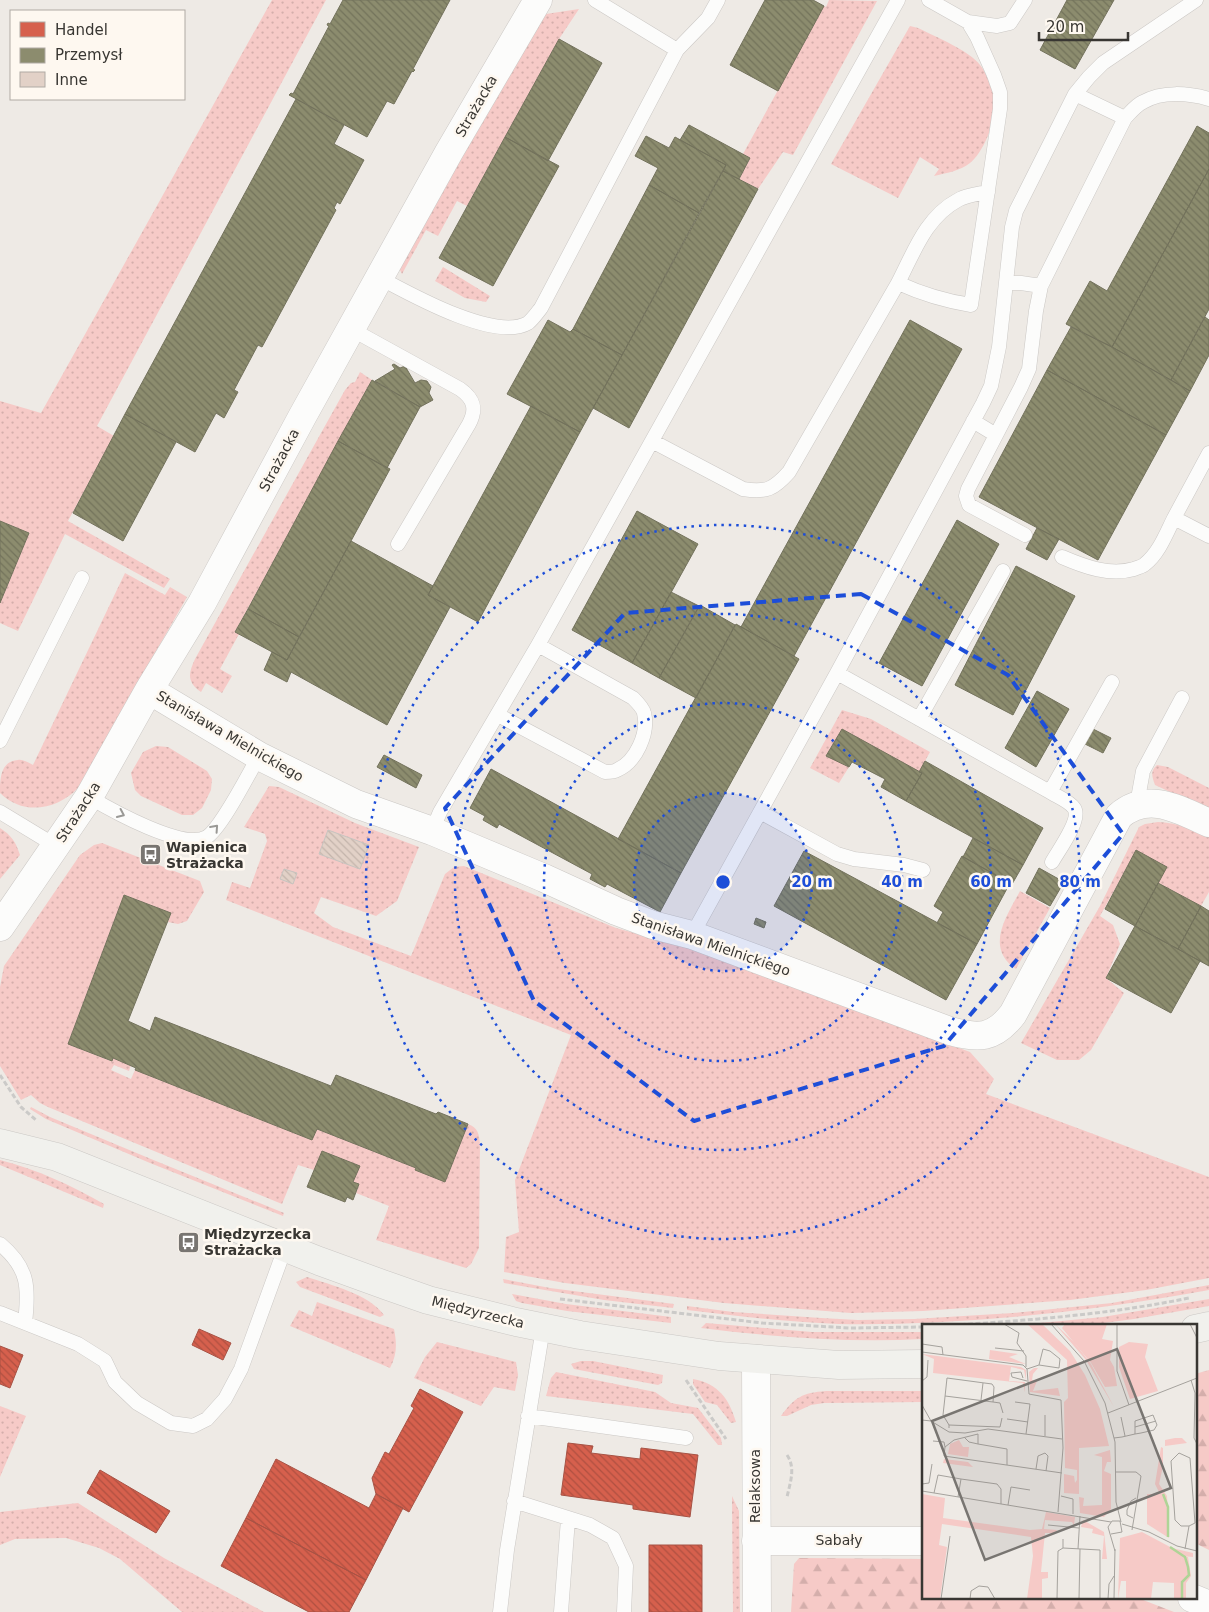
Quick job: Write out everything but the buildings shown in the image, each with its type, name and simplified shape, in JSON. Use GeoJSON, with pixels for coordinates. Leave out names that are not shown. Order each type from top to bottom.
{"type":"FeatureCollection","features":[{"type":"Feature","properties":{"kind":"main road","name":"Międzyrzecka"},"geometry":{"type":"LineString","coordinates":[[0,1124],[57,1157]]}},
{"type":"Feature","properties":{"kind":"main road","name":"Międzyrzecka"},"geometry":{"type":"LineString","coordinates":[[0,1143],[57,1157],[285,1248],[428,1300],[543,1328],[690,1352],[756,1359],[839,1365],[922,1364]]}},
{"type":"Feature","properties":{"kind":"main road"},"geometry":{"type":"LineString","coordinates":[[1196,1329],[1209,1326]]}},
{"type":"Feature","properties":{"kind":"street","name":"Strażacka"},"geometry":{"type":"LineString","coordinates":[[3,920],[89,797],[149,690],[202,603],[449,152],[538,0]]}},
{"type":"Feature","properties":{"kind":"street","name":"Stanisława Mielnickiego"},"geometry":{"type":"LineString","coordinates":[[149,690],[259,756],[356,804],[432,831],[544,878],[616,911],[653,925],[692,935],[965,1035],[978,1036],[989,1034],[998,1030],[1013,1014],[1119,816],[1128,808],[1141,803]]}},
{"type":"Feature","properties":{"kind":"street"},"geometry":{"type":"LineString","coordinates":[[1141,803],[1168,806],[1209,823]]}},
{"type":"Feature","properties":{"kind":"street","name":"Relaksowa"},"geometry":{"type":"LineString","coordinates":[[756,1359],[757,1612]]}},
{"type":"Feature","properties":{"kind":"street","name":"Sabały"},"geometry":{"type":"LineString","coordinates":[[756,1540],[922,1541]]}},
{"type":"Feature","properties":{"kind":"street"},"geometry":{"type":"LineString","coordinates":[[1196,1600],[1209,1605]]}},
{"type":"Feature","properties":{"kind":"lane"},"geometry":{"type":"LineString","coordinates":[[595,0],[677,50]]}},
{"type":"Feature","properties":{"kind":"lane"},"geometry":{"type":"LineString","coordinates":[[380,278],[456,315],[475,322],[509,327],[528,323],[541,308],[677,50],[708,18],[718,0]]}},
{"type":"Feature","properties":{"kind":"lane"},"geometry":{"type":"LineString","coordinates":[[432,831],[440,812],[538,645],[898,0]]}},
{"type":"Feature","properties":{"kind":"lane"},"geometry":{"type":"LineString","coordinates":[[929,0],[968,22],[996,26],[1010,22],[1025,0]]}},
{"type":"Feature","properties":{"kind":"lane"},"geometry":{"type":"LineString","coordinates":[[692,935],[837,673],[991,386],[996,368],[1012,227],[1016,211],[1075,94],[1103,63],[1196,0]]}},
{"type":"Feature","properties":{"kind":"lane"},"geometry":{"type":"LineString","coordinates":[[898,283],[949,302],[971,305],[1000,109],[1000,92],[977,37],[968,22]]}},
{"type":"Feature","properties":{"kind":"lane"},"geometry":{"type":"LineString","coordinates":[[1075,94],[1125,118]]}},
{"type":"Feature","properties":{"kind":"lane"},"geometry":{"type":"LineString","coordinates":[[1025,535],[969,505],[966,496],[1022,387],[1029,369],[1036,311],[1042,286],[1125,118],[1142,102],[1161,96],[1181,94],[1209,99]]}},
{"type":"Feature","properties":{"kind":"lane"},"geometry":{"type":"LineString","coordinates":[[652,441],[743,489],[769,490],[778,484],[789,472],[936,215],[959,199],[988,192]]}},
{"type":"Feature","properties":{"kind":"lane"},"geometry":{"type":"LineString","coordinates":[[1006,283],[1042,286]]}},
{"type":"Feature","properties":{"kind":"lane"},"geometry":{"type":"LineString","coordinates":[[351,329],[460,389],[468,395],[473,403],[474,409],[469,424],[398,544]]}},
{"type":"Feature","properties":{"kind":"lane"},"geometry":{"type":"LineString","coordinates":[[973,421],[996,435]]}},
{"type":"Feature","properties":{"kind":"lane"},"geometry":{"type":"LineString","coordinates":[[1062,557],[1083,566],[1113,572],[1144,566],[1156,551],[1209,453]]}},
{"type":"Feature","properties":{"kind":"lane"},"geometry":{"type":"LineString","coordinates":[[1174,518],[1209,536]]}},
{"type":"Feature","properties":{"kind":"lane"},"geometry":{"type":"LineString","coordinates":[[919,720],[1003,571]]}},
{"type":"Feature","properties":{"kind":"lane"},"geometry":{"type":"LineString","coordinates":[[0,741],[82,578]]}},
{"type":"Feature","properties":{"kind":"lane"},"geometry":{"type":"LineString","coordinates":[[498,715],[605,772],[617,770],[632,759],[641,742],[646,725],[644,711],[633,698],[538,645]]}},
{"type":"Feature","properties":{"kind":"lane"},"geometry":{"type":"LineString","coordinates":[[837,673],[1074,807],[1076,816],[1074,824],[1052,862]]}},
{"type":"Feature","properties":{"kind":"lane"},"geometry":{"type":"LineString","coordinates":[[1050,792],[1112,682]]}},
{"type":"Feature","properties":{"kind":"lane"},"geometry":{"type":"LineString","coordinates":[[1141,803],[1139,793],[1142,772],[1182,698]]}},
{"type":"Feature","properties":{"kind":"lane"},"geometry":{"type":"LineString","coordinates":[[89,797],[154,830],[190,840],[206,838],[218,827],[259,756]]}},
{"type":"Feature","properties":{"kind":"lane"},"geometry":{"type":"LineString","coordinates":[[0,812],[56,846]]}},
{"type":"Feature","properties":{"kind":"lane"},"geometry":{"type":"LineString","coordinates":[[760,812],[838,854],[904,865],[922,870]]}},
{"type":"Feature","properties":{"kind":"lane"},"geometry":{"type":"LineString","coordinates":[[0,1244],[12,1254],[24,1272],[28,1296],[25,1323]]}},
{"type":"Feature","properties":{"kind":"lane"},"geometry":{"type":"LineString","coordinates":[[0,1313],[78,1344],[105,1361],[115,1382],[136,1403],[171,1423],[192,1426],[207,1420],[225,1399],[241,1369],[285,1248]]}},
{"type":"Feature","properties":{"kind":"lane"},"geometry":{"type":"LineString","coordinates":[[500,1612],[514,1501],[543,1328]]}},
{"type":"Feature","properties":{"kind":"lane"},"geometry":{"type":"LineString","coordinates":[[528,1416],[686,1438]]}},
{"type":"Feature","properties":{"kind":"lane"},"geometry":{"type":"LineString","coordinates":[[514,1501],[590,1525],[613,1538],[626,1566],[624,1612]]}},
{"type":"Feature","properties":{"kind":"lane"},"geometry":{"type":"LineString","coordinates":[[561,1612],[568,1519]]}},
{"type":"Feature","properties":{"kind":"path"},"geometry":{"type":"LineString","coordinates":[[0,1075],[21,1107],[42,1123]]}},
{"type":"Feature","properties":{"kind":"path"},"geometry":{"type":"LineString","coordinates":[[554,1298],[762,1323],[850,1328],[922,1327]]}},
{"type":"Feature","properties":{"kind":"path"},"geometry":{"type":"LineString","coordinates":[[967,1324],[1067,1317],[1162,1304],[1190,1298]]}},
{"type":"Feature","properties":{"kind":"path"},"geometry":{"type":"LineString","coordinates":[[686,1380],[725,1436],[727,1443]]}},
{"type":"Feature","properties":{"kind":"highlighted area"},"geometry":{"type":"Polygon","coordinates":[[[861,594],[1008,675],[1123,834],[944,1046],[694,1121],[534,1001],[445,808],[625,613],[861,594]]]}},
{"type":"Feature","properties":{"kind":"green space"},"geometry":{"type":"Polygon","coordinates":[[[272,0],[326,0],[97,426],[114,436],[68,521],[170,579],[164,588],[65,534],[18,631],[0,623],[0,603],[29,533],[0,521],[0,401],[41,413],[272,0]]]}},
{"type":"Feature","properties":{"kind":"green space"},"geometry":{"type":"Polygon","coordinates":[[[829,0],[877,1],[793,155],[783,152],[758,189],[739,179],[750,158],[743,154],[829,0]]]}},
{"type":"Feature","properties":{"kind":"green space"},"geometry":{"type":"Polygon","coordinates":[[[579,9],[559,39],[467,206],[457,201],[438,236],[426,230],[402,274],[399,268],[541,17],[546,14],[579,9]]]}},
{"type":"Feature","properties":{"kind":"green space"},"geometry":{"type":"Polygon","coordinates":[[[910,26],[951,44],[975,60],[983,69],[990,84],[995,100],[995,111],[991,128],[984,144],[980,152],[970,163],[957,170],[934,176],[939,169],[920,157],[898,198],[831,164],[910,26]]]}},
{"type":"Feature","properties":{"kind":"green space"},"geometry":{"type":"Polygon","coordinates":[[[443,267],[490,296],[486,302],[465,298],[435,281],[443,267]]]}},
{"type":"Feature","properties":{"kind":"green space"},"geometry":{"type":"Polygon","coordinates":[[[360,372],[372,380],[235,632],[239,634],[220,669],[232,676],[222,693],[206,683],[201,692],[193,685],[190,677],[195,659],[345,390],[351,383],[355,382],[360,372]]]}},
{"type":"Feature","properties":{"kind":"green space"},"geometry":{"type":"Polygon","coordinates":[[[125,573],[165,595],[170,587],[187,597],[78,788],[70,795],[50,805],[29,807],[19,805],[0,793],[4,767],[12,761],[18,760],[33,765],[125,573]]]}},
{"type":"Feature","properties":{"kind":"green space"},"geometry":{"type":"Polygon","coordinates":[[[842,710],[871,719],[930,752],[919,772],[827,756],[849,767],[839,783],[810,768],[842,710]]]}},
{"type":"Feature","properties":{"kind":"green space"},"geometry":{"type":"Polygon","coordinates":[[[156,746],[168,747],[207,771],[212,779],[211,790],[202,808],[193,815],[182,815],[141,796],[135,790],[131,773],[143,752],[156,746]]]}},
{"type":"Feature","properties":{"kind":"green space"},"geometry":{"type":"Polygon","coordinates":[[[1157,765],[1168,767],[1209,788],[1209,810],[1155,785],[1152,774],[1157,765]]]}},
{"type":"Feature","properties":{"kind":"green space"},"geometry":{"type":"Polygon","coordinates":[[[269,786],[279,787],[355,823],[419,847],[397,901],[376,916],[321,897],[314,913],[333,927],[411,956],[445,874],[454,867],[464,866],[616,928],[682,946],[970,1052],[994,1079],[986,1094],[1209,1177],[1209,1278],[1146,1290],[1070,1300],[923,1311],[851,1313],[724,1303],[565,1283],[504,1272],[506,1237],[519,1232],[515,1180],[571,1035],[226,900],[232,882],[250,888],[267,841],[265,834],[244,827],[269,786]]]}},
{"type":"Feature","properties":{"kind":"green space"},"geometry":{"type":"Polygon","coordinates":[[[1158,822],[1184,826],[1209,835],[1209,892],[1201,906],[1158,883],[1136,851],[1100,916],[1113,925],[1120,944],[1106,978],[1124,993],[1091,1050],[1079,1060],[1057,1060],[1021,1043],[1100,906],[1139,827],[1158,822]]]}},
{"type":"Feature","properties":{"kind":"green space"},"geometry":{"type":"Polygon","coordinates":[[[0,828],[13,839],[20,855],[0,879],[0,828]]]}},
{"type":"Feature","properties":{"kind":"green space"},"geometry":{"type":"Polygon","coordinates":[[[102,843],[200,881],[204,892],[187,921],[178,924],[168,922],[171,913],[124,895],[68,1044],[111,1061],[113,1058],[131,1065],[129,1071],[114,1065],[111,1070],[131,1079],[135,1070],[312,1140],[317,1129],[445,1181],[468,1124],[474,1127],[480,1144],[479,1248],[471,1264],[466,1268],[376,1240],[389,1206],[356,1193],[359,1185],[353,1182],[359,1166],[322,1151],[314,1170],[298,1165],[282,1204],[48,1107],[31,1095],[21,1100],[0,1066],[0,987],[4,966],[80,855],[94,845],[102,843]]]}},
{"type":"Feature","properties":{"kind":"green space"},"geometry":{"type":"Polygon","coordinates":[[[1020,891],[1050,908],[1016,969],[1006,960],[1001,951],[1000,941],[1001,931],[1009,911],[1020,891]]]}},
{"type":"Feature","properties":{"kind":"green space"},"geometry":{"type":"Polygon","coordinates":[[[31,1107],[50,1117],[284,1213],[283,1216],[46,1119],[30,1109],[31,1107]]]}},
{"type":"Feature","properties":{"kind":"green space"},"geometry":{"type":"Polygon","coordinates":[[[0,1160],[28,1168],[66,1184],[104,1204],[103,1208],[0,1165],[0,1160]]]}},
{"type":"Feature","properties":{"kind":"green space"},"geometry":{"type":"Polygon","coordinates":[[[307,1277],[359,1296],[369,1301],[384,1315],[380,1317],[300,1287],[296,1282],[307,1277]]]}},
{"type":"Feature","properties":{"kind":"green space"},"geometry":{"type":"Polygon","coordinates":[[[503,1279],[550,1288],[674,1304],[673,1308],[604,1300],[504,1283],[503,1279]]]}},
{"type":"Feature","properties":{"kind":"green space"},"geometry":{"type":"Polygon","coordinates":[[[1209,1285],[1209,1290],[1111,1306],[1013,1317],[926,1323],[820,1323],[687,1310],[687,1306],[733,1312],[821,1318],[858,1320],[914,1319],[1013,1313],[1112,1303],[1209,1285]]]}},
{"type":"Feature","properties":{"kind":"green space"},"geometry":{"type":"Polygon","coordinates":[[[512,1294],[566,1304],[671,1317],[671,1323],[567,1311],[522,1303],[516,1301],[512,1294]]]}},
{"type":"Feature","properties":{"kind":"green space"},"geometry":{"type":"Polygon","coordinates":[[[1209,1299],[1209,1306],[1134,1319],[1096,1324],[1030,1324],[1103,1317],[1209,1299]]]}},
{"type":"Feature","properties":{"kind":"green space"},"geometry":{"type":"Polygon","coordinates":[[[317,1302],[394,1329],[396,1349],[390,1368],[290,1326],[299,1310],[312,1316],[317,1302]]]}},
{"type":"Feature","properties":{"kind":"green space"},"geometry":{"type":"Polygon","coordinates":[[[706,1323],[812,1332],[922,1332],[922,1339],[839,1340],[701,1328],[706,1323]]]}},
{"type":"Feature","properties":{"kind":"green space"},"geometry":{"type":"Polygon","coordinates":[[[437,1342],[516,1362],[518,1375],[515,1391],[494,1387],[481,1406],[414,1378],[425,1357],[437,1342]]]}},
{"type":"Feature","properties":{"kind":"green space"},"geometry":{"type":"Polygon","coordinates":[[[581,1361],[593,1361],[663,1375],[662,1383],[658,1385],[574,1369],[571,1364],[581,1361]]]}},
{"type":"Feature","properties":{"kind":"green space"},"geometry":{"type":"Polygon","coordinates":[[[1209,1370],[1209,1550],[1196,1544],[1196,1374],[1209,1370]]]}},
{"type":"Feature","properties":{"kind":"green space"},"geometry":{"type":"Polygon","coordinates":[[[556,1372],[655,1392],[671,1403],[698,1408],[721,1438],[722,1445],[718,1445],[693,1414],[546,1396],[551,1378],[556,1372]]]}},
{"type":"Feature","properties":{"kind":"green space"},"geometry":{"type":"Polygon","coordinates":[[[693,1379],[710,1385],[722,1394],[730,1406],[736,1422],[731,1423],[717,1405],[705,1402],[693,1384],[693,1379]]]}},
{"type":"Feature","properties":{"kind":"green space"},"geometry":{"type":"Polygon","coordinates":[[[826,1391],[922,1391],[922,1402],[824,1403],[811,1405],[787,1416],[781,1416],[795,1400],[811,1393],[826,1391]]]}},
{"type":"Feature","properties":{"kind":"green space"},"geometry":{"type":"Polygon","coordinates":[[[0,1406],[26,1416],[0,1477],[0,1406]]]}},
{"type":"Feature","properties":{"kind":"green space"},"geometry":{"type":"Polygon","coordinates":[[[732,1496],[739,1511],[740,1612],[733,1612],[732,1496]]]}},
{"type":"Feature","properties":{"kind":"green space"},"geometry":{"type":"Polygon","coordinates":[[[78,1503],[164,1558],[264,1612],[182,1612],[120,1559],[99,1548],[66,1538],[15,1539],[0,1545],[0,1512],[78,1503]]]}},
{"type":"Feature","properties":{"kind":"green space"},"geometry":{"type":"Polygon","coordinates":[[[799,1558],[922,1559],[922,1600],[1143,1600],[1174,1612],[791,1612],[794,1564],[799,1558]]]}},
{"type":"Feature","properties":{"kind":"place","name":"Wapienica Strażacka"},"geometry":{"type":"Point","coordinates":[150,855]}},
{"type":"Feature","properties":{"kind":"place","name":"Międzyrzecka Strażacka"},"geometry":{"type":"Point","coordinates":[188,1242]}}]}
